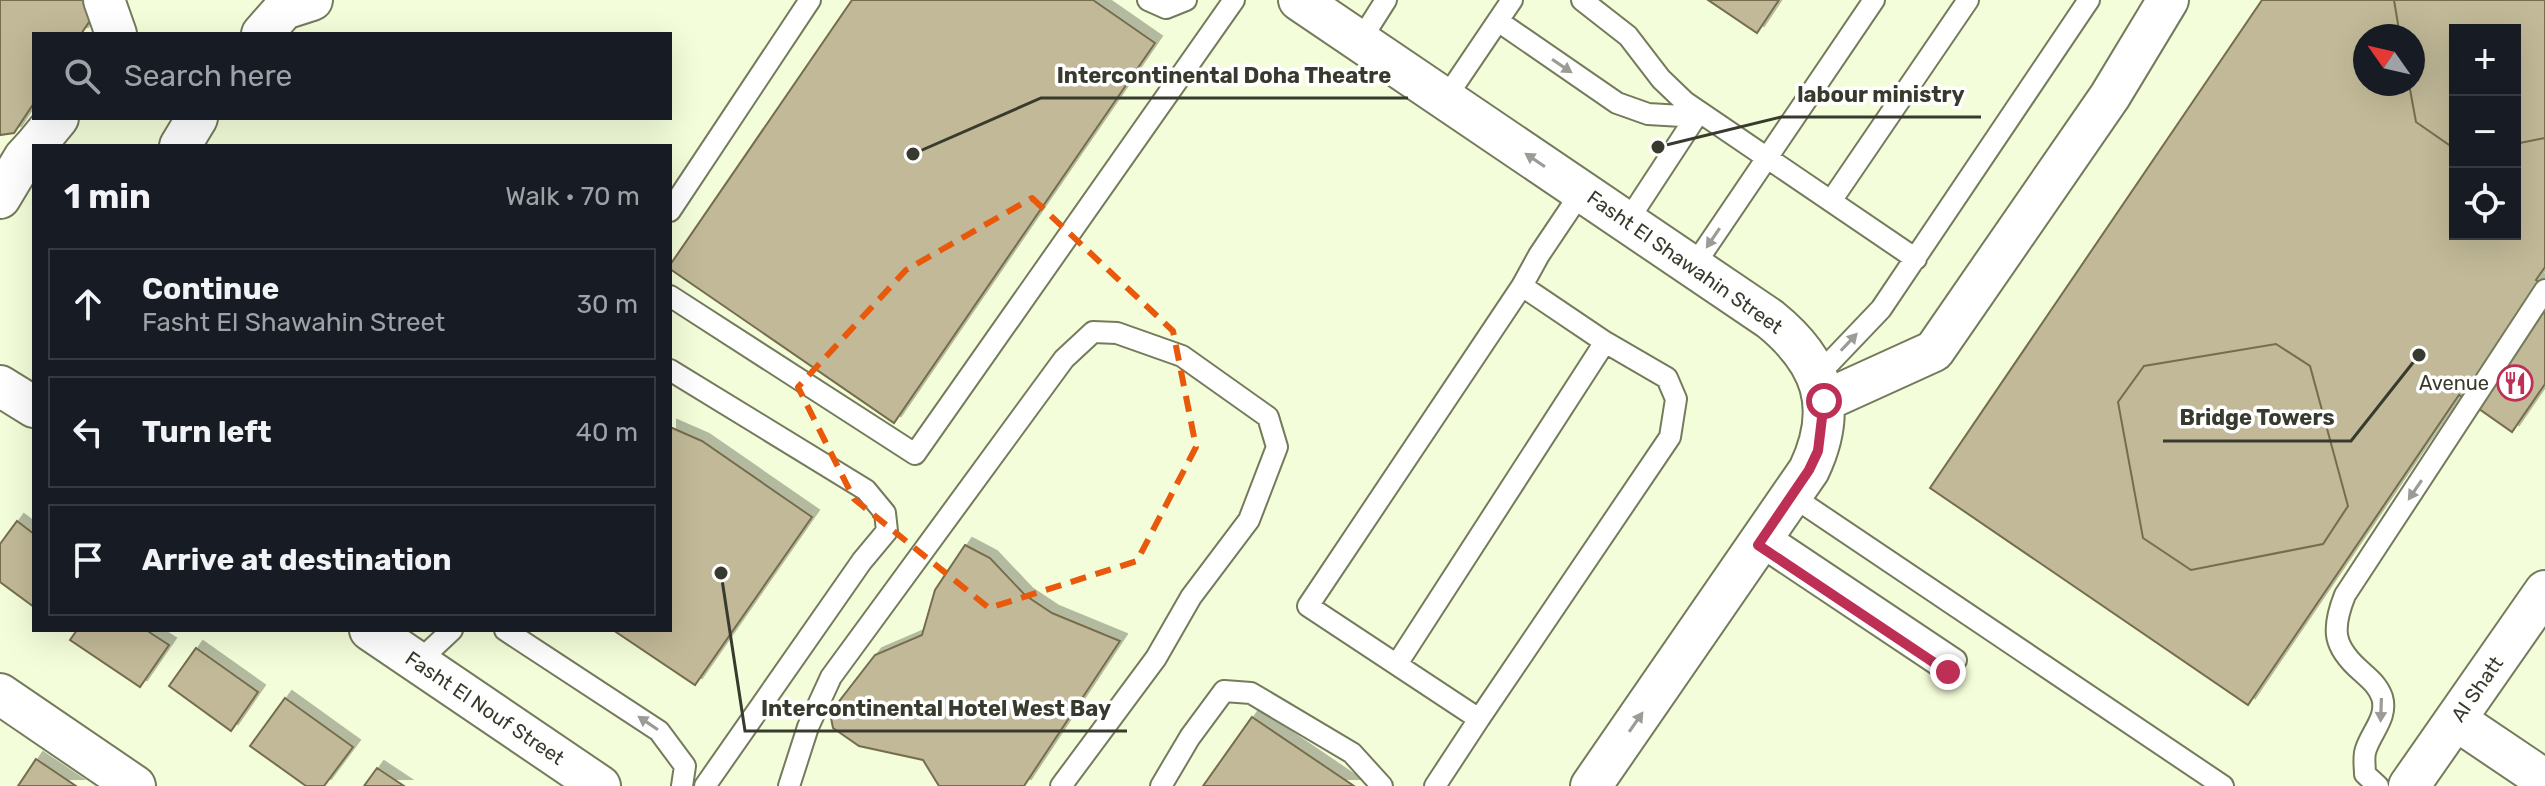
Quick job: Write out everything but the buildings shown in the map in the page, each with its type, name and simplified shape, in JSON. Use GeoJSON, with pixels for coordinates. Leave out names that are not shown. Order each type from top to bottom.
{"type":"FeatureCollection","features":[{"type":"Feature","properties":{"kind":"street"},"geometry":{"type":"LineString","coordinates":[[104,0],[115,32]]}},
{"type":"Feature","properties":{"kind":"street","name":"Fasht El Shawahin Street"},"geometry":{"type":"LineString","coordinates":[[1299,0],[1792,336],[1821,388]]}},
{"type":"Feature","properties":{"kind":"street"},"geometry":{"type":"LineString","coordinates":[[1591,786],[1809,470],[1818,451],[1821,388],[1934,351],[2110,96],[2168,0]]}},
{"type":"Feature","properties":{"kind":"street"},"geometry":{"type":"LineString","coordinates":[[36,144],[56,120]]}},
{"type":"Feature","properties":{"kind":"street"},"geometry":{"type":"LineString","coordinates":[[181,144],[196,120]]}},
{"type":"Feature","properties":{"kind":"street"},"geometry":{"type":"LineString","coordinates":[[0,198],[32,148]]}},
{"type":"Feature","properties":{"kind":"street","name":"Al Shatt"},"geometry":{"type":"LineString","coordinates":[[2409,786],[2545,591]]}},
{"type":"Feature","properties":{"kind":"street","name":"Fasht El Nouf Street"},"geometry":{"type":"LineString","coordinates":[[375,632],[600,786]]}},
{"type":"Feature","properties":{"kind":"street"},"geometry":{"type":"LineString","coordinates":[[3,702],[135,786]]}},
{"type":"Feature","properties":{"kind":"street"},"geometry":{"type":"LineString","coordinates":[[2456,720],[2545,780]]}},
{"type":"Feature","properties":{"kind":"lane"},"geometry":{"type":"LineString","coordinates":[[672,208],[810,0]]}},
{"type":"Feature","properties":{"kind":"lane"},"geometry":{"type":"LineString","coordinates":[[1148,0],[1166,8],[1186,0]]}},
{"type":"Feature","properties":{"kind":"lane"},"geometry":{"type":"LineString","coordinates":[[672,297],[915,454],[1234,0]]}},
{"type":"Feature","properties":{"kind":"lane"},"geometry":{"type":"LineString","coordinates":[[1360,41],[1386,0]]}},
{"type":"Feature","properties":{"kind":"lane"},"geometry":{"type":"LineString","coordinates":[[1445,99],[1512,0]]}},
{"type":"Feature","properties":{"kind":"lane"},"geometry":{"type":"LineString","coordinates":[[1582,0],[1628,36],[1672,91],[1699,112],[1916,259]]}},
{"type":"Feature","properties":{"kind":"lane"},"geometry":{"type":"LineString","coordinates":[[1693,267],[1874,0]]}},
{"type":"Feature","properties":{"kind":"lane"},"geometry":{"type":"LineString","coordinates":[[1831,201],[1968,0]]}},
{"type":"Feature","properties":{"kind":"lane"},"geometry":{"type":"LineString","coordinates":[[1821,388],[1916,259],[2089,0]]}},
{"type":"Feature","properties":{"kind":"lane"},"geometry":{"type":"LineString","coordinates":[[1498,21],[1617,103],[1648,114],[1682,116],[1699,112]]}},
{"type":"Feature","properties":{"kind":"lane"},"geometry":{"type":"LineString","coordinates":[[1627,222],[1699,112]]}},
{"type":"Feature","properties":{"kind":"lane"},"geometry":{"type":"LineString","coordinates":[[1479,719],[1308,606],[1582,191]]}},
{"type":"Feature","properties":{"kind":"lane"},"geometry":{"type":"LineString","coordinates":[[1435,786],[1670,437],[1676,399],[1667,378],[1605,342],[1522,286]]}},
{"type":"Feature","properties":{"kind":"lane"},"geometry":{"type":"LineString","coordinates":[[2378,786],[2365,774],[2365,751],[2381,723],[2383,699],[2375,683],[2341,651],[2335,633],[2337,616],[2345,595],[2545,290]]}},
{"type":"Feature","properties":{"kind":"lane"},"geometry":{"type":"LineString","coordinates":[[789,786],[808,727],[831,677],[1064,359],[1093,332],[1117,333],[1182,356],[1268,417],[1277,447],[1249,520],[1191,597],[1156,658],[1061,786]]}},
{"type":"Feature","properties":{"kind":"lane"},"geometry":{"type":"LineString","coordinates":[[1397,664],[1605,342]]}},
{"type":"Feature","properties":{"kind":"lane"},"geometry":{"type":"LineString","coordinates":[[672,371],[866,490],[885,513],[887,531],[862,561],[705,786]]}},
{"type":"Feature","properties":{"kind":"lane"},"geometry":{"type":"LineString","coordinates":[[1792,496],[2223,786]]}},
{"type":"Feature","properties":{"kind":"lane"},"geometry":{"type":"LineString","coordinates":[[1762,539],[1952,666]]}},
{"type":"Feature","properties":{"kind":"lane"},"geometry":{"type":"LineString","coordinates":[[418,662],[450,632]]}},
{"type":"Feature","properties":{"kind":"lane"},"geometry":{"type":"LineString","coordinates":[[508,632],[659,731],[685,766],[682,786]]}},
{"type":"Feature","properties":{"kind":"lane"},"geometry":{"type":"LineString","coordinates":[[1161,786],[1190,737],[1224,691],[1251,693],[1352,753],[1382,786]]}},
{"type":"Feature","properties":{"kind":"highlighted area"},"geometry":{"type":"Polygon","coordinates":[[[1032,198],[1173,331],[1196,447],[1137,561],[989,608],[854,499],[798,387],[906,270],[1032,198]]]}},
{"type":"Feature","properties":{"kind":"place","name":"labour ministry"},"geometry":{"type":"Point","coordinates":[1658,147]}},
{"type":"Feature","properties":{"kind":"place","name":"Intercontinental Doha Theatre"},"geometry":{"type":"Point","coordinates":[913,154]}},
{"type":"Feature","properties":{"kind":"place","name":"Bridge Towers"},"geometry":{"type":"Point","coordinates":[2419,355]}},
{"type":"Feature","properties":{"kind":"place","name":"Avenue"},"geometry":{"type":"Point","coordinates":[2515,383]}},
{"type":"Feature","properties":{"kind":"place","name":"Intercontinental Hotel West Bay"},"geometry":{"type":"Point","coordinates":[721,573]}},
{"type":"Feature","properties":{"kind":"route"},"geometry":{"type":"LineString","coordinates":[[1824,401],[1818,451],[1809,470],[1758,545],[1948,672]]}}]}
